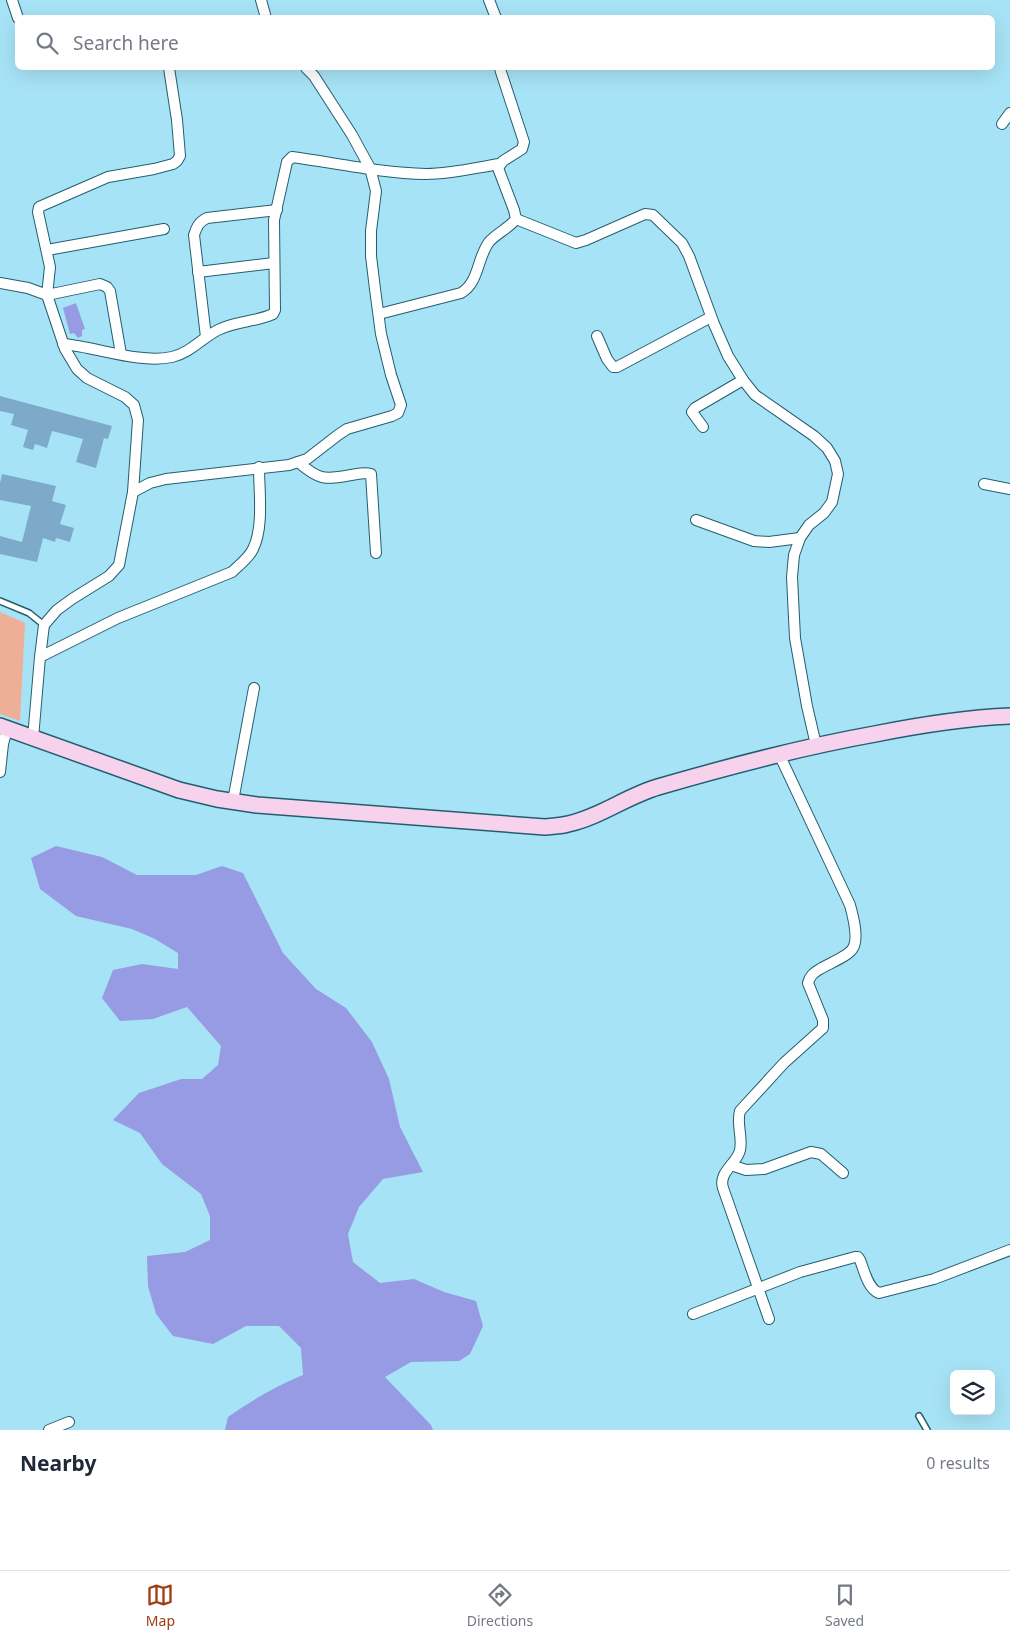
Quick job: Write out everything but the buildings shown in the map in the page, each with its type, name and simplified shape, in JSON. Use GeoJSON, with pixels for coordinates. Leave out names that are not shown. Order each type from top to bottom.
{"type":"FeatureCollection","features":[{"type":"Feature","properties":{"kind":"street"},"geometry":{"type":"LineString","coordinates":[[12,0],[17,15]]}},
{"type":"Feature","properties":{"kind":"street"},"geometry":{"type":"LineString","coordinates":[[261,0],[265,15]]}},
{"type":"Feature","properties":{"kind":"street"},"geometry":{"type":"LineString","coordinates":[[489,0],[495,15]]}},
{"type":"Feature","properties":{"kind":"street"},"geometry":{"type":"LineString","coordinates":[[33,738],[44,625],[64,604],[109,576],[119,565],[133,492],[138,420],[134,405],[125,397],[87,378],[77,369],[63,344],[47,296],[50,267],[38,212],[39,207],[108,177],[154,169],[178,161],[180,156],[177,120],[169,70]]}},
{"type":"Feature","properties":{"kind":"street"},"geometry":{"type":"LineString","coordinates":[[133,492],[166,479],[289,465],[307,459],[347,429],[392,416],[398,412],[401,405],[391,375],[379,314],[371,256],[371,231],[376,191],[370,168],[352,136],[314,76],[308,70]]}},
{"type":"Feature","properties":{"kind":"street"},"geometry":{"type":"LineString","coordinates":[[63,344],[79,345],[136,358],[173,357],[191,349],[219,329],[273,314],[275,310],[274,220],[287,162],[292,157],[389,171],[427,174],[500,164],[522,150],[524,142],[500,70]]}},
{"type":"Feature","properties":{"kind":"street"},"geometry":{"type":"LineString","coordinates":[[1002,124],[1010,113]]}},
{"type":"Feature","properties":{"kind":"street"},"geometry":{"type":"LineString","coordinates":[[500,164],[498,168],[516,219]]}},
{"type":"Feature","properties":{"kind":"street"},"geometry":{"type":"LineString","coordinates":[[206,338],[194,235],[200,221],[207,218],[277,210]]}},
{"type":"Feature","properties":{"kind":"street"},"geometry":{"type":"LineString","coordinates":[[516,219],[576,243],[645,214],[653,215],[682,243],[686,250],[728,356],[743,380],[755,395],[814,436],[827,448],[835,461],[838,474],[832,502],[824,513],[809,524],[800,538],[794,555],[792,577],[795,638],[816,745]]}},
{"type":"Feature","properties":{"kind":"street"},"geometry":{"type":"LineString","coordinates":[[379,314],[461,293],[468,289],[483,252],[489,243],[516,219]]}},
{"type":"Feature","properties":{"kind":"street"},"geometry":{"type":"LineString","coordinates":[[47,250],[164,229]]}},
{"type":"Feature","properties":{"kind":"street"},"geometry":{"type":"LineString","coordinates":[[198,272],[274,263]]}},
{"type":"Feature","properties":{"kind":"street"},"geometry":{"type":"LineString","coordinates":[[0,283],[28,288],[47,296],[100,284],[107,287],[110,291],[121,354]]}},
{"type":"Feature","properties":{"kind":"street"},"geometry":{"type":"LineString","coordinates":[[597,336],[606,359],[613,367],[617,367],[711,317]]}},
{"type":"Feature","properties":{"kind":"street"},"geometry":{"type":"LineString","coordinates":[[703,427],[692,412],[695,408],[743,380]]}},
{"type":"Feature","properties":{"kind":"street"},"geometry":{"type":"LineString","coordinates":[[298,462],[313,475],[324,478],[371,474],[376,553]]}},
{"type":"Feature","properties":{"kind":"street"},"geometry":{"type":"LineString","coordinates":[[40,657],[118,618],[232,572],[237,568],[253,550],[256,539],[260,518],[259,467]]}},
{"type":"Feature","properties":{"kind":"street"},"geometry":{"type":"LineString","coordinates":[[984,484],[1010,489]]}},
{"type":"Feature","properties":{"kind":"street"},"geometry":{"type":"LineString","coordinates":[[696,520],[754,540],[769,542],[800,538]]}},
{"type":"Feature","properties":{"kind":"street"},"geometry":{"type":"LineString","coordinates":[[233,801],[254,688]]}},
{"type":"Feature","properties":{"kind":"street"},"geometry":{"type":"LineString","coordinates":[[0,772],[3,728],[180,790],[233,801],[545,827],[568,825],[642,792],[725,767],[816,745],[912,727],[1010,716]]}},
{"type":"Feature","properties":{"kind":"street"},"geometry":{"type":"LineString","coordinates":[[769,1318],[722,1182],[723,1177],[738,1156],[740,1148],[738,1118],[740,1110],[784,1064],[823,1028],[823,1020],[808,983],[809,977],[848,954],[854,948],[855,939],[855,923],[850,906],[779,754]]}},
{"type":"Feature","properties":{"kind":"street"},"geometry":{"type":"LineString","coordinates":[[731,1165],[746,1170],[764,1169],[811,1152],[820,1154],[843,1173]]}},
{"type":"Feature","properties":{"kind":"street"},"geometry":{"type":"LineString","coordinates":[[693,1314],[800,1272],[858,1257],[871,1287],[879,1293],[934,1279],[1010,1250]]}},
{"type":"Feature","properties":{"kind":"street"},"geometry":{"type":"LineString","coordinates":[[49,1430],[69,1422]]}},
{"type":"Feature","properties":{"kind":"lane"},"geometry":{"type":"LineString","coordinates":[[0,601],[29,613],[44,625]]}},
{"type":"Feature","properties":{"kind":"lane"},"geometry":{"type":"LineString","coordinates":[[919,1416],[927,1430]]}},
{"type":"Feature","properties":{"kind":"shaded area"},"geometry":{"type":"Polygon","coordinates":[[[0,612],[25,623],[20,721],[0,714],[0,612]]]}},
{"type":"Feature","properties":{"kind":"water"},"geometry":{"type":"Polygon","coordinates":[[[76,303],[85,329],[82,330],[82,336],[78,338],[74,333],[70,334],[63,308],[76,303]]]}},
{"type":"Feature","properties":{"kind":"water"},"geometry":{"type":"Polygon","coordinates":[[[56,846],[102,857],[137,875],[196,875],[222,866],[243,873],[283,953],[316,989],[346,1008],[372,1042],[389,1079],[400,1127],[423,1172],[383,1179],[359,1207],[348,1234],[353,1262],[380,1283],[414,1279],[444,1292],[476,1301],[483,1326],[470,1354],[459,1361],[411,1362],[385,1377],[431,1425],[433,1430],[225,1430],[228,1417],[264,1394],[303,1375],[301,1348],[279,1326],[246,1326],[213,1344],[173,1336],[156,1314],[148,1286],[147,1256],[185,1252],[210,1240],[210,1216],[201,1194],[162,1164],[140,1133],[113,1120],[139,1093],[181,1079],[202,1079],[218,1065],[221,1046],[187,1007],[153,1019],[120,1021],[102,998],[113,970],[142,964],[178,969],[178,953],[155,939],[132,929],[76,916],[40,889],[31,858],[56,846]]]}}]}
